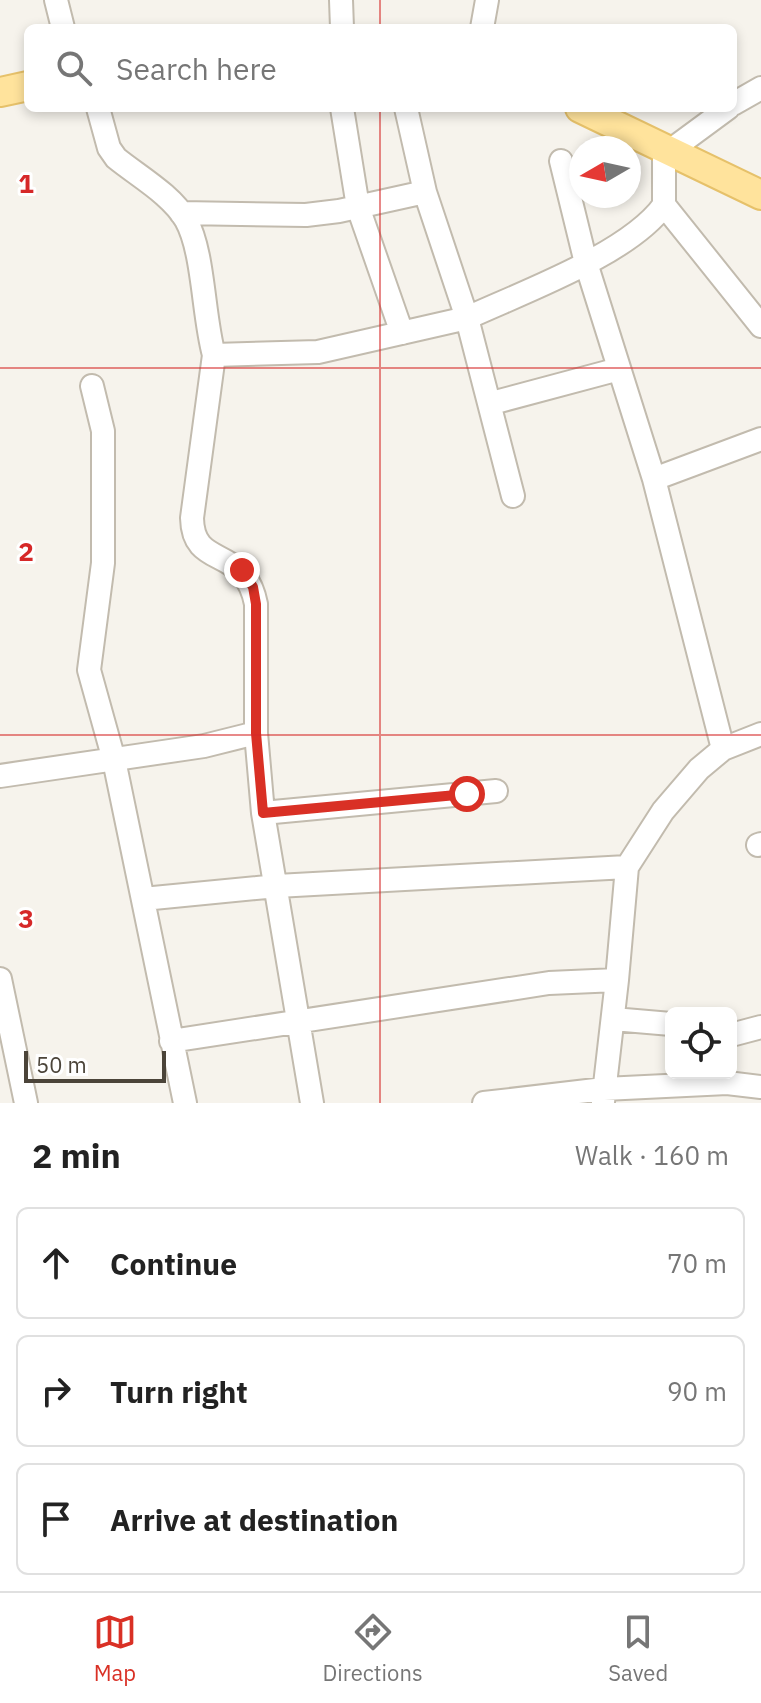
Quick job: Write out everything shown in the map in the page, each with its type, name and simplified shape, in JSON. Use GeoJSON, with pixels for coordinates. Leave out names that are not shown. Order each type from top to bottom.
{"type":"FeatureCollection","features":[{"type":"Feature","properties":{"kind":"main road"},"geometry":{"type":"LineString","coordinates":[[0,92],[24,87]]}},
{"type":"Feature","properties":{"kind":"main road"},"geometry":{"type":"LineString","coordinates":[[589,112],[761,195]]}},
{"type":"Feature","properties":{"kind":"street"},"geometry":{"type":"LineString","coordinates":[[56,0],[62,24]]}},
{"type":"Feature","properties":{"kind":"street"},"geometry":{"type":"LineString","coordinates":[[341,0],[342,24]]}},
{"type":"Feature","properties":{"kind":"street"},"geometry":{"type":"LineString","coordinates":[[483,24],[487,0]]}},
{"type":"Feature","properties":{"kind":"street"},"geometry":{"type":"LineString","coordinates":[[737,102],[761,88]]}},
{"type":"Feature","properties":{"kind":"street"},"geometry":{"type":"LineString","coordinates":[[99,112],[109,148],[116,158],[181,213],[191,233],[205,324],[214,355],[192,533],[204,550],[242,570],[253,587],[256,604],[256,733],[263,813],[312,1103]]}},
{"type":"Feature","properties":{"kind":"street"},"geometry":{"type":"LineString","coordinates":[[343,112],[358,207],[402,333]]}},
{"type":"Feature","properties":{"kind":"street"},"geometry":{"type":"LineString","coordinates":[[407,112],[425,192],[492,403],[513,496]]}},
{"type":"Feature","properties":{"kind":"street"},"geometry":{"type":"LineString","coordinates":[[214,355],[318,352],[467,318],[586,263],[653,221],[664,205],[667,148],[722,112]]}},
{"type":"Feature","properties":{"kind":"street"},"geometry":{"type":"LineString","coordinates":[[561,161],[586,263],[654,479],[723,749]]}},
{"type":"Feature","properties":{"kind":"street"},"geometry":{"type":"LineString","coordinates":[[181,213],[306,215],[425,192]]}},
{"type":"Feature","properties":{"kind":"street"},"geometry":{"type":"LineString","coordinates":[[664,205],[761,326]]}},
{"type":"Feature","properties":{"kind":"street"},"geometry":{"type":"LineString","coordinates":[[492,403],[619,369]]}},
{"type":"Feature","properties":{"kind":"street"},"geometry":{"type":"LineString","coordinates":[[92,386],[103,431],[103,563],[89,670],[114,760],[185,1103]]}},
{"type":"Feature","properties":{"kind":"street"},"geometry":{"type":"LineString","coordinates":[[654,479],[761,439]]}},
{"type":"Feature","properties":{"kind":"street"},"geometry":{"type":"LineString","coordinates":[[0,776],[204,746],[256,733]]}},
{"type":"Feature","properties":{"kind":"street"},"geometry":{"type":"LineString","coordinates":[[604,1096],[627,867],[663,811],[699,769],[723,749],[761,734]]}},
{"type":"Feature","properties":{"kind":"street"},"geometry":{"type":"LineString","coordinates":[[263,813],[496,791]]}},
{"type":"Feature","properties":{"kind":"street"},"geometry":{"type":"LineString","coordinates":[[143,899],[277,886],[627,867]]}},
{"type":"Feature","properties":{"kind":"street"},"geometry":{"type":"LineString","coordinates":[[0,979],[19,1100]]}},
{"type":"Feature","properties":{"kind":"street"},"geometry":{"type":"LineString","coordinates":[[171,1041],[301,1024],[549,983],[617,980]]}},
{"type":"Feature","properties":{"kind":"street"},"geometry":{"type":"LineString","coordinates":[[613,1019],[665,1023]]}},
{"type":"Feature","properties":{"kind":"street"},"geometry":{"type":"LineString","coordinates":[[737,1033],[761,1027]]}},
{"type":"Feature","properties":{"kind":"street"},"geometry":{"type":"LineString","coordinates":[[484,1103],[604,1096],[727,1083],[761,1087]]}},
{"type":"Feature","properties":{"kind":"route"},"geometry":{"type":"LineString","coordinates":[[242,570],[253,587],[256,604],[256,733],[263,813],[467,794]]}}]}
